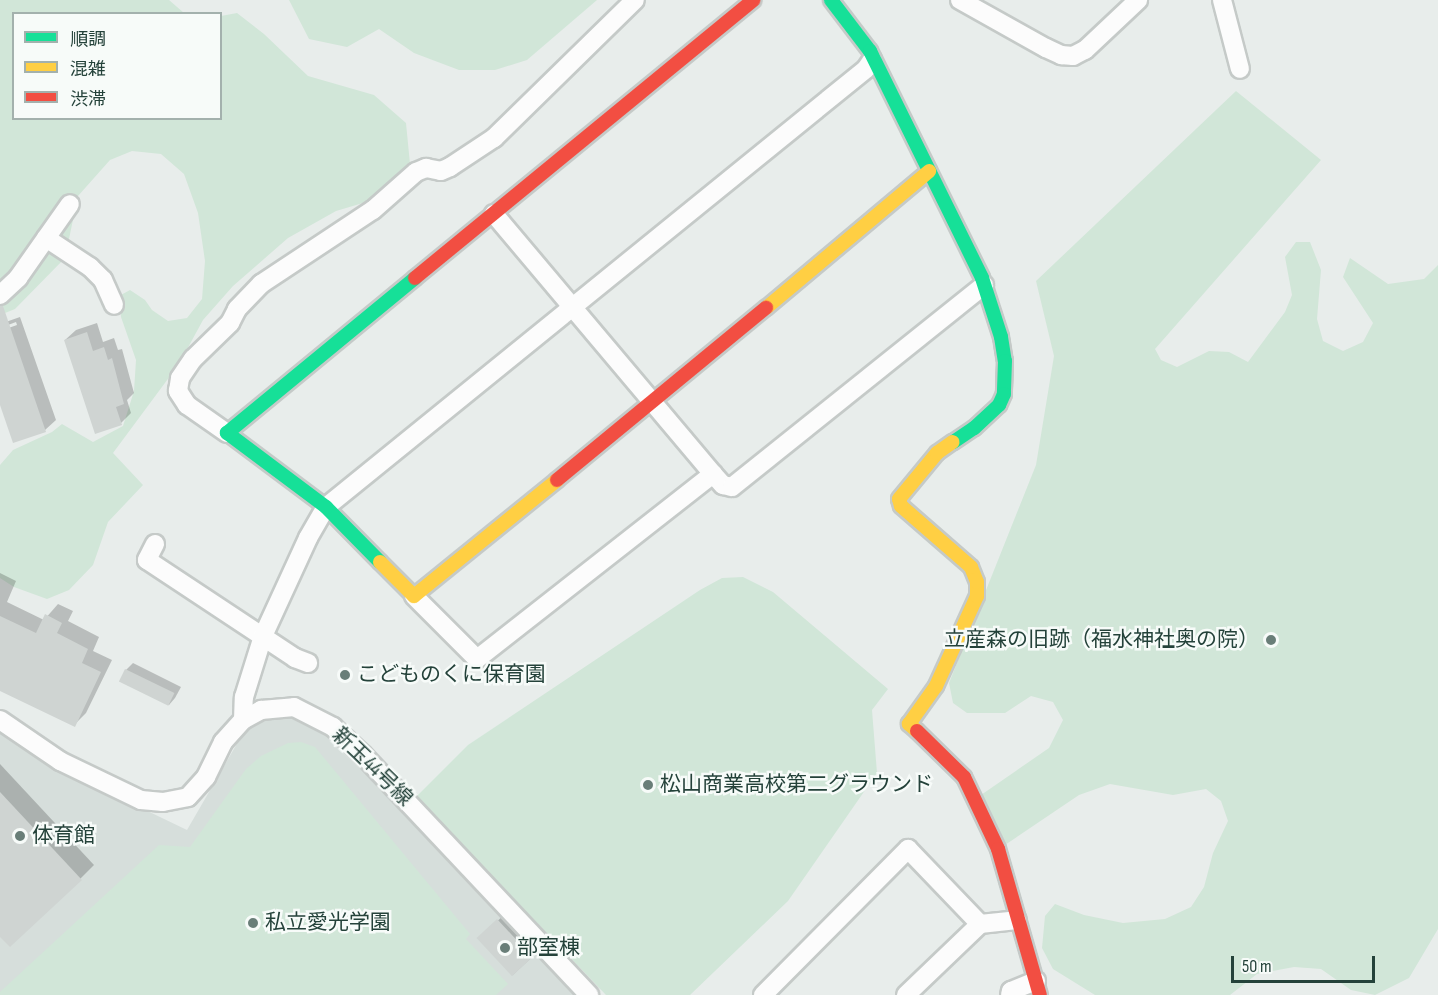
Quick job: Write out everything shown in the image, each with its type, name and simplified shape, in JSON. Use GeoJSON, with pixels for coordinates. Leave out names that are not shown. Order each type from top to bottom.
{"type":"FeatureCollection","features":[{"type":"Feature","properties":{"kind":"street"},"geometry":{"type":"LineString","coordinates":[[635,0],[494,138],[441,171],[426,168],[416,172],[373,210],[261,284],[237,309],[230,323],[192,359],[180,378],[178,391],[187,405],[326,507],[477,659],[713,474]]}},
{"type":"Feature","properties":{"kind":"street"},"geometry":{"type":"LineString","coordinates":[[227,433],[754,0]]}},
{"type":"Feature","properties":{"kind":"street"},"geometry":{"type":"LineString","coordinates":[[831,0],[870,51],[872,60],[984,285],[1001,337],[1005,361],[1004,394],[999,405],[974,428],[937,453],[898,499],[901,506],[971,567],[977,582],[977,596],[936,686],[909,724],[964,777],[998,849],[1038,988],[1011,991],[1010,995]]}},
{"type":"Feature","properties":{"kind":"street"},"geometry":{"type":"LineString","coordinates":[[960,0],[1046,48],[1061,55],[1073,56],[1085,50],[1138,0]]}},
{"type":"Feature","properties":{"kind":"street"},"geometry":{"type":"LineString","coordinates":[[1222,0],[1240,69]]}},
{"type":"Feature","properties":{"kind":"street"},"geometry":{"type":"LineString","coordinates":[[243,720],[244,697],[263,636],[308,538],[326,507],[866,69],[872,60]]}},
{"type":"Feature","properties":{"kind":"street"},"geometry":{"type":"LineString","coordinates":[[414,596],[653,402],[929,171]]}},
{"type":"Feature","properties":{"kind":"street"},"geometry":{"type":"LineString","coordinates":[[0,295],[18,278],[70,204]]}},
{"type":"Feature","properties":{"kind":"street"},"geometry":{"type":"LineString","coordinates":[[494,214],[574,306],[713,474],[723,485],[732,487],[984,285]]}},
{"type":"Feature","properties":{"kind":"street"},"geometry":{"type":"LineString","coordinates":[[46,238],[90,267],[103,280],[114,305]]}},
{"type":"Feature","properties":{"kind":"street"},"geometry":{"type":"LineString","coordinates":[[155,544],[147,560],[295,658],[308,663]]}},
{"type":"Feature","properties":{"kind":"street","name":"新玉44号線"},"geometry":{"type":"LineString","coordinates":[[0,720],[60,761],[141,800],[163,802],[188,797],[206,777],[223,742],[243,720],[261,710],[294,707],[333,727],[363,755],[589,995]]}},
{"type":"Feature","properties":{"kind":"street"},"geometry":{"type":"LineString","coordinates":[[763,995],[908,849],[980,924]]}},
{"type":"Feature","properties":{"kind":"street"},"geometry":{"type":"LineString","coordinates":[[906,995],[980,924],[1017,920]]}},
{"type":"Feature","properties":{"kind":"shaded area","name":"私立愛光学園"},"geometry":{"type":"Polygon","coordinates":[[[279,716],[295,716],[311,721],[337,740],[575,995],[0,995],[0,728],[58,768],[187,830],[242,735],[254,725],[279,716]]]}},
{"type":"Feature","properties":{"kind":"green space"},"geometry":{"type":"Polygon","coordinates":[[[0,0],[169,0],[183,12],[12,12],[12,120],[222,120],[222,16],[237,13],[264,34],[308,76],[374,95],[406,123],[410,164],[373,200],[336,211],[288,238],[233,286],[203,320],[179,364],[113,453],[143,485],[108,522],[93,565],[69,590],[47,599],[14,587],[0,578],[0,465],[13,450],[52,432],[62,424],[93,442],[123,426],[134,391],[136,360],[121,317],[119,296],[130,290],[168,321],[187,318],[202,299],[205,261],[198,213],[184,174],[161,154],[132,151],[110,160],[78,196],[65,258],[15,309],[0,315],[0,0]]]}},
{"type":"Feature","properties":{"kind":"green space"},"geometry":{"type":"Polygon","coordinates":[[[289,0],[597,0],[527,60],[495,70],[459,70],[414,53],[379,29],[347,47],[309,39],[289,0]]]}},
{"type":"Feature","properties":{"kind":"green space"},"geometry":{"type":"Polygon","coordinates":[[[1236,91],[1321,160],[1155,349],[1161,360],[1177,367],[1209,351],[1229,352],[1248,362],[1285,312],[1292,295],[1285,257],[1296,242],[1310,242],[1321,270],[1317,319],[1323,341],[1343,351],[1363,342],[1373,323],[1343,277],[1350,258],[1388,284],[1424,279],[1438,265],[1438,929],[1409,978],[1375,995],[1351,990],[1321,969],[1294,967],[1257,974],[1230,995],[1095,995],[1053,969],[1042,948],[1045,916],[1055,904],[1084,915],[1123,923],[1165,919],[1191,907],[1204,887],[1213,853],[1228,821],[1221,801],[1206,789],[1173,795],[1110,784],[1079,795],[1002,847],[981,795],[1049,748],[1063,720],[1053,702],[1031,696],[1005,713],[967,713],[953,703],[949,683],[1036,465],[1054,356],[1036,281],[1236,91]]]}},
{"type":"Feature","properties":{"kind":"green space","name":"松山商業高校第二グラウンド"},"geometry":{"type":"Polygon","coordinates":[[[743,577],[773,592],[888,689],[872,710],[877,773],[788,901],[690,995],[606,995],[416,797],[468,745],[700,590],[722,578],[743,577]]]}},
{"type":"Feature","properties":{"kind":"green space","name":"私立愛光学園"},"geometry":{"type":"Polygon","coordinates":[[[301,742],[315,747],[470,934],[466,939],[508,984],[496,995],[0,995],[0,992],[159,845],[190,847],[246,769],[261,756],[288,743],[301,742]]]}},
{"type":"Feature","properties":{"kind":"building"},"geometry":{"type":"Polygon","coordinates":[[[0,306],[3,306],[46,432],[13,443],[0,405],[0,306]]]}},
{"type":"Feature","properties":{"kind":"building"},"geometry":{"type":"Polygon","coordinates":[[[87,332],[93,351],[104,347],[108,360],[112,358],[124,404],[116,407],[122,425],[95,434],[64,340],[87,332]]]}},
{"type":"Feature","properties":{"kind":"building"},"geometry":{"type":"Polygon","coordinates":[[[45,614],[62,623],[57,633],[88,649],[82,663],[101,672],[75,727],[0,691],[0,616],[36,633],[45,614]]]}},
{"type":"Feature","properties":{"kind":"building"},"geometry":{"type":"Polygon","coordinates":[[[125,669],[174,693],[168,706],[119,682],[125,669]]]}},
{"type":"Feature","properties":{"kind":"building","name":"体育館"},"geometry":{"type":"Polygon","coordinates":[[[0,792],[82,880],[10,947],[0,937],[0,792]]]}},
{"type":"Feature","properties":{"kind":"building","name":"部室棟"},"geometry":{"type":"Polygon","coordinates":[[[497,919],[532,957],[512,976],[477,938],[497,919]]]}},
{"type":"Feature","properties":{"kind":"traffic: fast"},"geometry":{"type":"LineString","coordinates":[[831,0],[870,51],[982,278],[1001,337],[1005,361],[1004,394],[999,405],[974,428],[953,442]]}},
{"type":"Feature","properties":{"kind":"traffic: fast"},"geometry":{"type":"LineString","coordinates":[[380,562],[326,507],[227,433],[415,278]]}},
{"type":"Feature","properties":{"kind":"traffic: slow"},"geometry":{"type":"LineString","coordinates":[[766,308],[929,171]]}},
{"type":"Feature","properties":{"kind":"traffic: slow"},"geometry":{"type":"LineString","coordinates":[[917,731],[909,724],[936,686],[977,596],[977,582],[971,567],[901,506],[899,499],[937,453],[953,442]]}},
{"type":"Feature","properties":{"kind":"traffic: slow"},"geometry":{"type":"LineString","coordinates":[[380,562],[414,596],[557,480]]}},
{"type":"Feature","properties":{"kind":"traffic: jam"},"geometry":{"type":"LineString","coordinates":[[415,278],[754,0]]}},
{"type":"Feature","properties":{"kind":"traffic: jam"},"geometry":{"type":"LineString","coordinates":[[557,480],[766,308]]}},
{"type":"Feature","properties":{"kind":"traffic: jam"},"geometry":{"type":"LineString","coordinates":[[917,731],[964,777],[998,849],[1040,995]]}},
{"type":"Feature","properties":{"kind":"place","name":"立産森の旧跡（福水神社奥の院）"},"geometry":{"type":"Point","coordinates":[1271,640]}},
{"type":"Feature","properties":{"kind":"place","name":"こどものくに保育園"},"geometry":{"type":"Point","coordinates":[345,675]}},
{"type":"Feature","properties":{"kind":"place","name":"松山商業高校第二グラウンド"},"geometry":{"type":"Point","coordinates":[648,785]}},
{"type":"Feature","properties":{"kind":"place","name":"体育館"},"geometry":{"type":"Point","coordinates":[20,836]}},
{"type":"Feature","properties":{"kind":"place","name":"私立愛光学園"},"geometry":{"type":"Point","coordinates":[253,923]}},
{"type":"Feature","properties":{"kind":"place","name":"部室棟"},"geometry":{"type":"Point","coordinates":[505,948]}}]}
